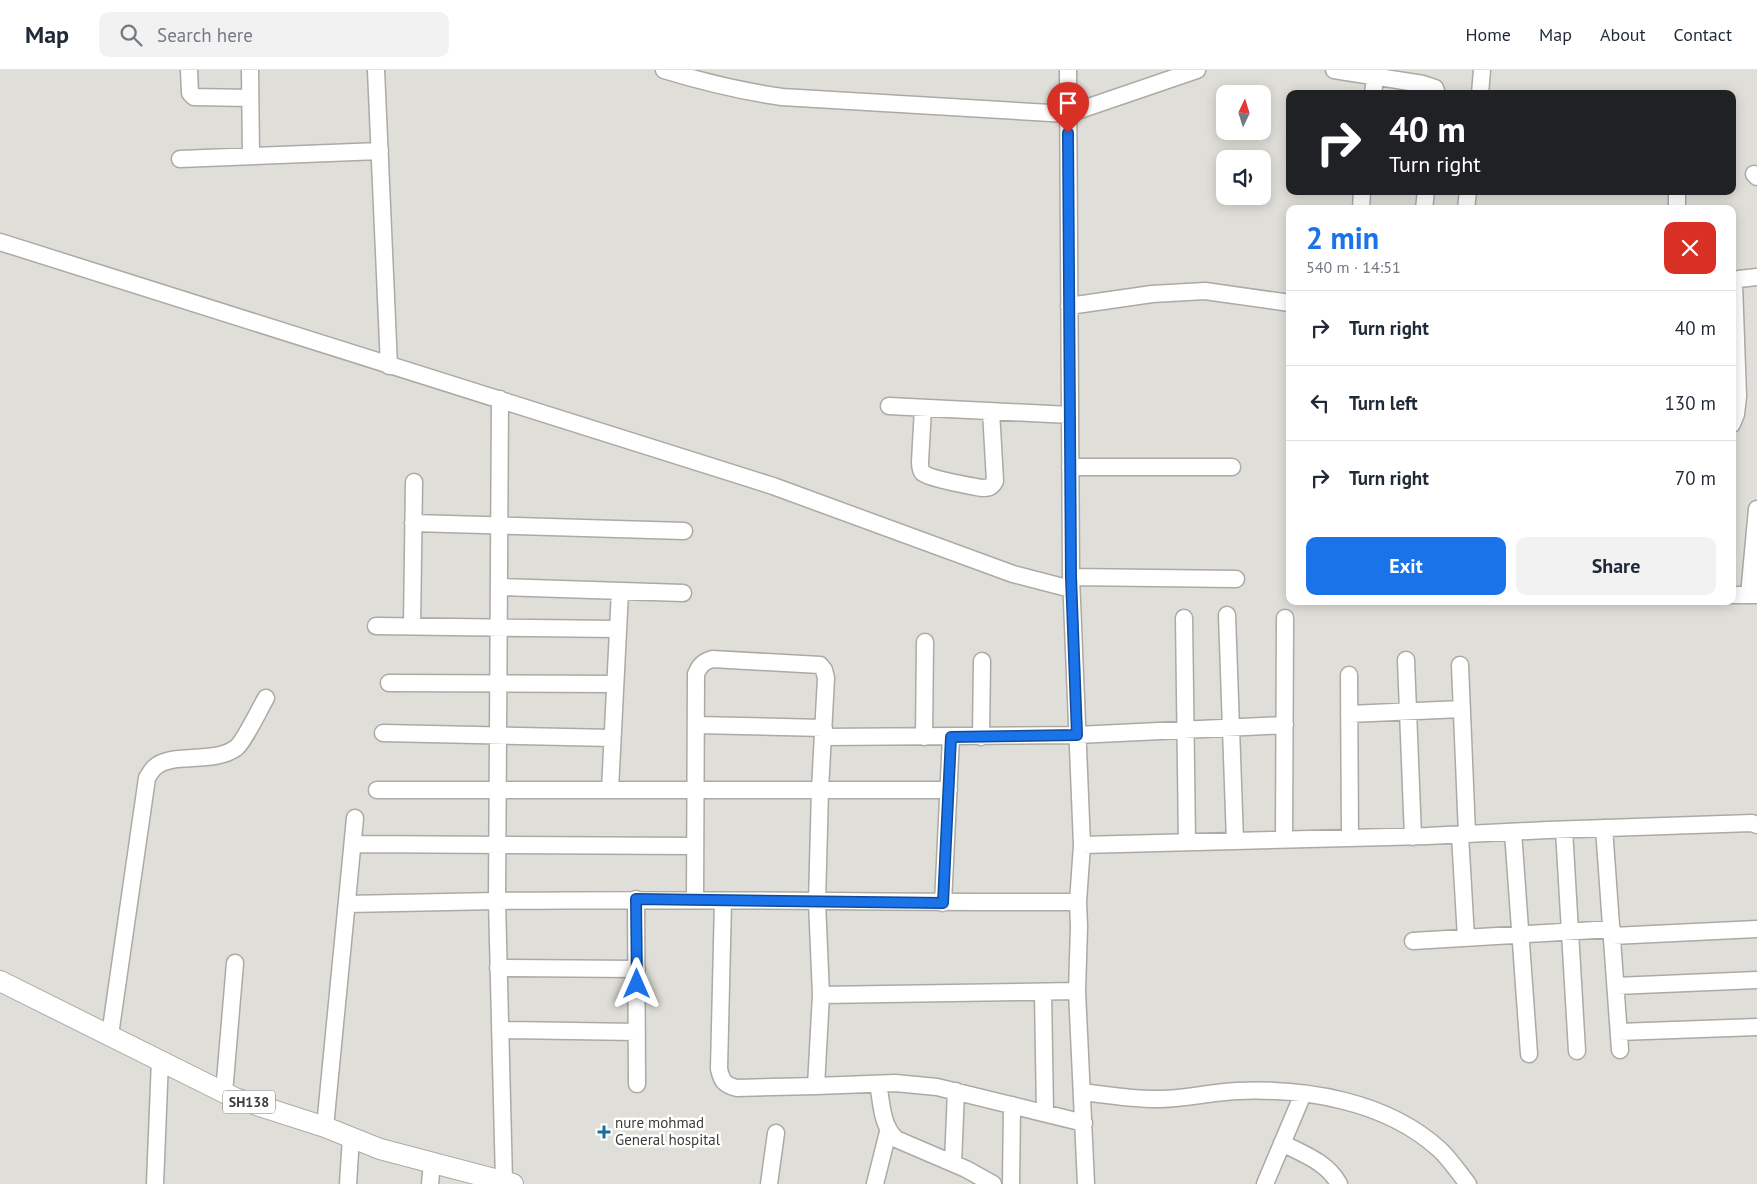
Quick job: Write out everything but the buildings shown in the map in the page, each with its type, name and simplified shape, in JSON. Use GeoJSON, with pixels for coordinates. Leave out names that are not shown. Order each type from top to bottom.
{"type":"FeatureCollection","features":[{"type":"Feature","properties":{"kind":"main road","name":"SH138"},"geometry":{"type":"LineString","coordinates":[[0,981],[235,1098],[326,1127],[380,1149],[500,1182]]}},
{"type":"Feature","properties":{"kind":"street"},"geometry":{"type":"LineString","coordinates":[[189,70],[190,92],[194,97],[250,98]]}},
{"type":"Feature","properties":{"kind":"street"},"geometry":{"type":"LineString","coordinates":[[250,70],[251,156]]}},
{"type":"Feature","properties":{"kind":"street"},"geometry":{"type":"LineString","coordinates":[[376,70],[389,366]]}},
{"type":"Feature","properties":{"kind":"street"},"geometry":{"type":"LineString","coordinates":[[664,70],[743,91],[782,96],[1068,114],[1197,70]]}},
{"type":"Feature","properties":{"kind":"street"},"geometry":{"type":"LineString","coordinates":[[1068,70],[1071,583],[1082,845],[1078,902],[1077,991],[1086,1184]]}},
{"type":"Feature","properties":{"kind":"street"},"geometry":{"type":"LineString","coordinates":[[1334,70],[1375,73],[1423,84],[1435,88],[1436,90]]}},
{"type":"Feature","properties":{"kind":"street"},"geometry":{"type":"LineString","coordinates":[[1480,90],[1482,70]]}},
{"type":"Feature","properties":{"kind":"street"},"geometry":{"type":"LineString","coordinates":[[1373,90],[1375,73]]}},
{"type":"Feature","properties":{"kind":"street"},"geometry":{"type":"LineString","coordinates":[[180,159],[380,151]]}},
{"type":"Feature","properties":{"kind":"street"},"geometry":{"type":"LineString","coordinates":[[0,242],[773,486],[1013,574],[1071,583],[1236,579]]}},
{"type":"Feature","properties":{"kind":"street"},"geometry":{"type":"LineString","coordinates":[[1736,281],[1739,278],[1757,277]]}},
{"type":"Feature","properties":{"kind":"street"},"geometry":{"type":"LineString","coordinates":[[1069,306],[1152,294],[1197,292],[1286,303]]}},
{"type":"Feature","properties":{"kind":"street"},"geometry":{"type":"LineString","coordinates":[[1736,351],[1738,396],[1736,414]]}},
{"type":"Feature","properties":{"kind":"street"},"geometry":{"type":"LineString","coordinates":[[500,399],[499,790],[497,845],[500,1182]]}},
{"type":"Feature","properties":{"kind":"street"},"geometry":{"type":"LineString","coordinates":[[889,406],[1070,415]]}},
{"type":"Feature","properties":{"kind":"street"},"geometry":{"type":"LineString","coordinates":[[924,408],[920,462],[920,468],[923,473],[931,477],[982,488],[993,486],[995,481],[991,411]]}},
{"type":"Feature","properties":{"kind":"street"},"geometry":{"type":"LineString","coordinates":[[1070,467],[1232,467]]}},
{"type":"Feature","properties":{"kind":"street"},"geometry":{"type":"LineString","coordinates":[[412,626],[414,482]]}},
{"type":"Feature","properties":{"kind":"street"},"geometry":{"type":"LineString","coordinates":[[1746,595],[1757,509]]}},
{"type":"Feature","properties":{"kind":"street"},"geometry":{"type":"LineString","coordinates":[[413,523],[684,531]]}},
{"type":"Feature","properties":{"kind":"street"},"geometry":{"type":"LineString","coordinates":[[499,587],[682,593]]}},
{"type":"Feature","properties":{"kind":"street"},"geometry":{"type":"LineString","coordinates":[[610,790],[620,591]]}},
{"type":"Feature","properties":{"kind":"street"},"geometry":{"type":"LineString","coordinates":[[1228,614],[1235,841]]}},
{"type":"Feature","properties":{"kind":"street"},"geometry":{"type":"LineString","coordinates":[[1184,618],[1187,842]]}},
{"type":"Feature","properties":{"kind":"street"},"geometry":{"type":"LineString","coordinates":[[1284,840],[1285,618]]}},
{"type":"Feature","properties":{"kind":"street"},"geometry":{"type":"LineString","coordinates":[[376,626],[618,629]]}},
{"type":"Feature","properties":{"kind":"street"},"geometry":{"type":"LineString","coordinates":[[924,737],[925,642]]}},
{"type":"Feature","properties":{"kind":"street"},"geometry":{"type":"LineString","coordinates":[[694,900],[696,674],[699,667],[704,662],[712,659],[820,665],[824,670],[826,678],[817,902],[820,995],[816,1086]]}},
{"type":"Feature","properties":{"kind":"street"},"geometry":{"type":"LineString","coordinates":[[1406,660],[1413,837]]}},
{"type":"Feature","properties":{"kind":"street"},"geometry":{"type":"LineString","coordinates":[[981,737],[982,661]]}},
{"type":"Feature","properties":{"kind":"street"},"geometry":{"type":"LineString","coordinates":[[1460,665],[1466,938]]}},
{"type":"Feature","properties":{"kind":"street"},"geometry":{"type":"LineString","coordinates":[[1349,675],[1350,838]]}},
{"type":"Feature","properties":{"kind":"street"},"geometry":{"type":"LineString","coordinates":[[388,683],[615,684]]}},
{"type":"Feature","properties":{"kind":"street"},"geometry":{"type":"LineString","coordinates":[[110,1035],[147,778],[154,767],[169,760],[212,758],[224,755],[238,747],[266,698]]}},
{"type":"Feature","properties":{"kind":"street"},"geometry":{"type":"LineString","coordinates":[[1349,714],[1462,710]]}},
{"type":"Feature","properties":{"kind":"street"},"geometry":{"type":"LineString","coordinates":[[696,725],[924,737],[981,737],[1077,735],[1285,725]]}},
{"type":"Feature","properties":{"kind":"street"},"geometry":{"type":"LineString","coordinates":[[383,733],[612,738]]}},
{"type":"Feature","properties":{"kind":"street"},"geometry":{"type":"LineString","coordinates":[[943,903],[951,737]]}},
{"type":"Feature","properties":{"kind":"street"},"geometry":{"type":"LineString","coordinates":[[377,790],[949,790]]}},
{"type":"Feature","properties":{"kind":"street"},"geometry":{"type":"LineString","coordinates":[[326,1127],[355,818]]}},
{"type":"Feature","properties":{"kind":"street"},"geometry":{"type":"LineString","coordinates":[[1082,845],[1413,837],[1752,823],[1757,825]]}},
{"type":"Feature","properties":{"kind":"street"},"geometry":{"type":"LineString","coordinates":[[1604,828],[1620,1050]]}},
{"type":"Feature","properties":{"kind":"street"},"geometry":{"type":"LineString","coordinates":[[1564,830],[1577,1051]]}},
{"type":"Feature","properties":{"kind":"street"},"geometry":{"type":"LineString","coordinates":[[1513,832],[1529,1054]]}},
{"type":"Feature","properties":{"kind":"street"},"geometry":{"type":"LineString","coordinates":[[353,844],[695,846]]}},
{"type":"Feature","properties":{"kind":"street"},"geometry":{"type":"LineString","coordinates":[[347,904],[636,899],[943,903],[1078,902]]}},
{"type":"Feature","properties":{"kind":"street"},"geometry":{"type":"LineString","coordinates":[[636,899],[637,1084]]}},
{"type":"Feature","properties":{"kind":"street"},"geometry":{"type":"LineString","coordinates":[[723,900],[720,1069],[722,1079],[726,1085],[737,1088],[918,1084],[956,1091],[1084,1122]]}},
{"type":"Feature","properties":{"kind":"street"},"geometry":{"type":"LineString","coordinates":[[1413,941],[1571,931],[1612,933],[1757,929]]}},
{"type":"Feature","properties":{"kind":"street"},"geometry":{"type":"LineString","coordinates":[[224,1093],[235,963]]}},
{"type":"Feature","properties":{"kind":"street"},"geometry":{"type":"LineString","coordinates":[[498,968],[637,969]]}},
{"type":"Feature","properties":{"kind":"street"},"geometry":{"type":"LineString","coordinates":[[1616,986],[1757,980]]}},
{"type":"Feature","properties":{"kind":"street"},"geometry":{"type":"LineString","coordinates":[[820,995],[1077,991]]}},
{"type":"Feature","properties":{"kind":"street"},"geometry":{"type":"LineString","coordinates":[[1043,992],[1045,1113]]}},
{"type":"Feature","properties":{"kind":"street"},"geometry":{"type":"LineString","coordinates":[[1619,1032],[1757,1027]]}},
{"type":"Feature","properties":{"kind":"street"},"geometry":{"type":"LineString","coordinates":[[500,1030],[637,1032]]}},
{"type":"Feature","properties":{"kind":"street"},"geometry":{"type":"LineString","coordinates":[[155,1184],[160,1060]]}},
{"type":"Feature","properties":{"kind":"street"},"geometry":{"type":"LineString","coordinates":[[878,1084],[884,1122],[888,1132],[896,1139],[953,1163],[993,1184]]}},
{"type":"Feature","properties":{"kind":"street"},"geometry":{"type":"LineString","coordinates":[[953,1163],[956,1091]]}},
{"type":"Feature","properties":{"kind":"street"},"geometry":{"type":"LineString","coordinates":[[1082,1092],[1159,1100],[1236,1091],[1303,1094],[1342,1100],[1371,1109],[1414,1130],[1441,1150],[1468,1184]]}},
{"type":"Feature","properties":{"kind":"street"},"geometry":{"type":"LineString","coordinates":[[1265,1184],[1303,1094]]}},
{"type":"Feature","properties":{"kind":"street"},"geometry":{"type":"LineString","coordinates":[[1011,1184],[1012,1105]]}},
{"type":"Feature","properties":{"kind":"street"},"geometry":{"type":"LineString","coordinates":[[875,1184],[888,1132]]}},
{"type":"Feature","properties":{"kind":"street"},"geometry":{"type":"LineString","coordinates":[[770,1184],[776,1133]]}},
{"type":"Feature","properties":{"kind":"street"},"geometry":{"type":"LineString","coordinates":[[348,1184],[351,1137]]}},
{"type":"Feature","properties":{"kind":"street"},"geometry":{"type":"LineString","coordinates":[[1282,1143],[1320,1162],[1335,1176],[1340,1184]]}},
{"type":"Feature","properties":{"kind":"street"},"geometry":{"type":"LineString","coordinates":[[430,1184],[432,1162]]}},
{"type":"Feature","properties":{"kind":"place","name":"nure mohmad General hospital"},"geometry":{"type":"Point","coordinates":[604,1132]}},
{"type":"Feature","properties":{"kind":"route"},"geometry":{"type":"LineString","coordinates":[[637,984],[636,899],[943,903],[951,737],[1077,735],[1071,577],[1068,133]]}}]}
